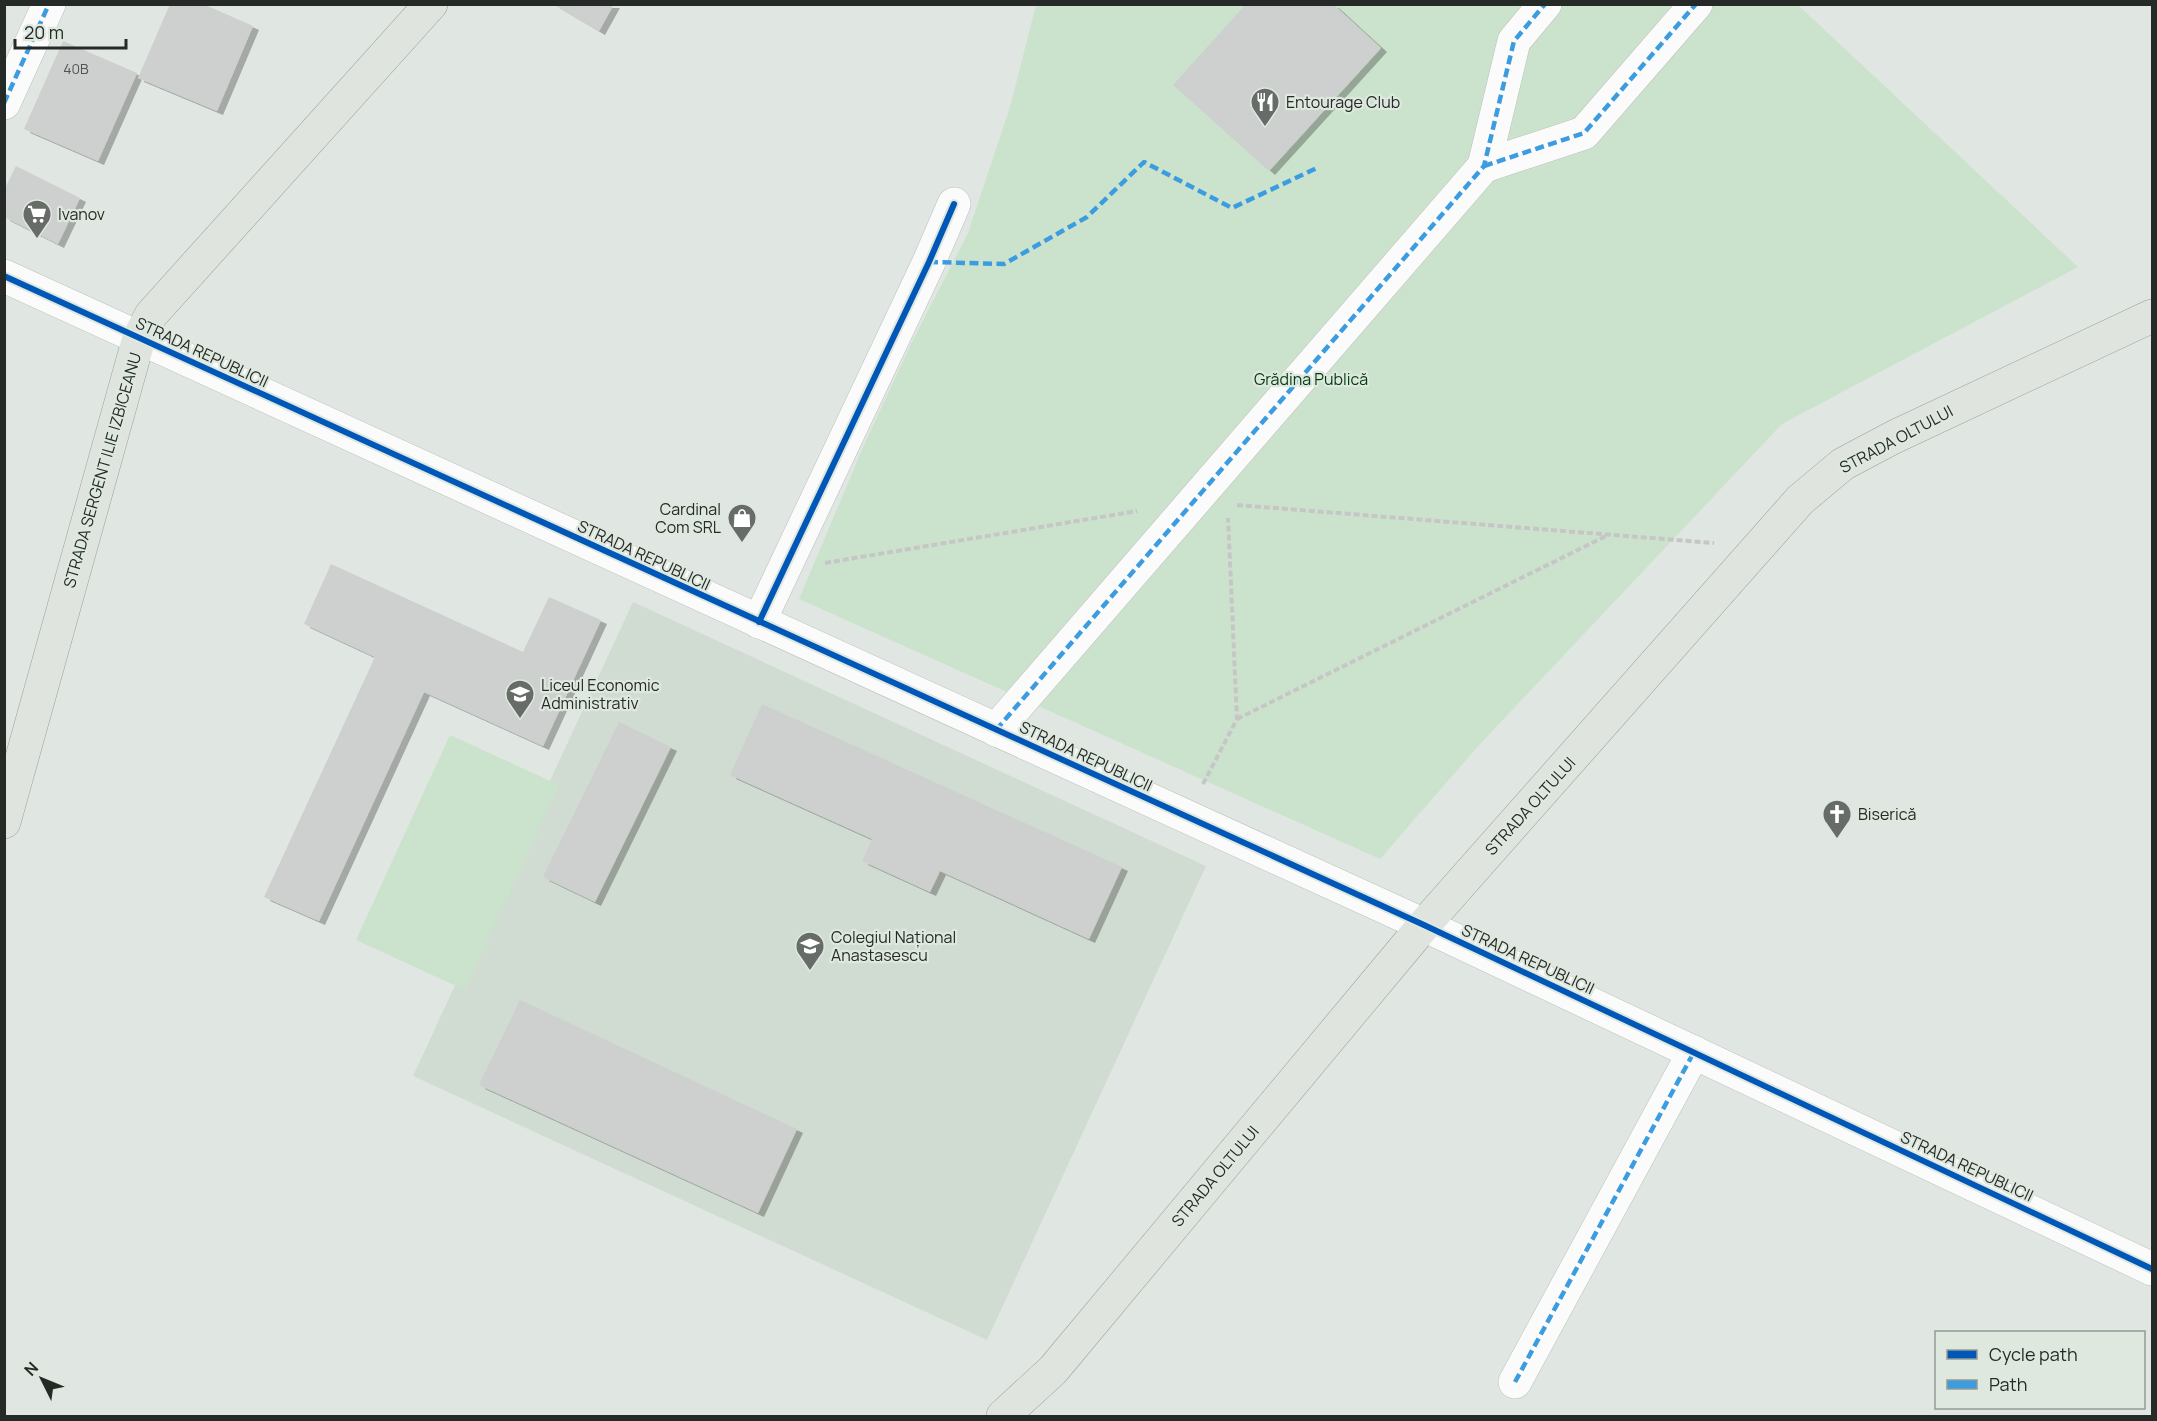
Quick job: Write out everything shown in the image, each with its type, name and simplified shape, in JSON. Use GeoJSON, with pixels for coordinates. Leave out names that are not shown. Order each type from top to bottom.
{"type":"FeatureCollection","features":[{"type":"Feature","properties":{"kind":"main road","name":"STRADA SERGENT ILIE IZBICEANU"},"geometry":{"type":"LineString","coordinates":[[4,822],[139,338],[151,315],[431,4]]}},
{"type":"Feature","properties":{"kind":"main road","name":"STRADA OLTULUI"},"geometry":{"type":"LineString","coordinates":[[1003,1416],[1053,1370],[1424,925],[1800,500],[1844,464],[1894,437],[2152,316]]}},
{"type":"Feature","properties":{"kind":"street"},"geometry":{"type":"LineString","coordinates":[[4,104],[49,4]]}},
{"type":"Feature","properties":{"kind":"street"},"geometry":{"type":"LineString","coordinates":[[996,730],[1484,166],[1514,41],[1545,4]]}},
{"type":"Feature","properties":{"kind":"street"},"geometry":{"type":"LineString","coordinates":[[1484,166],[1584,134],[1696,4]]}},
{"type":"Feature","properties":{"kind":"street"},"geometry":{"type":"LineString","coordinates":[[759,622],[929,262],[954,204]]}},
{"type":"Feature","properties":{"kind":"street","name":"STRADA REPUBLICII"},"geometry":{"type":"LineString","coordinates":[[4,276],[1424,925],[2152,1269]]}},
{"type":"Feature","properties":{"kind":"street"},"geometry":{"type":"LineString","coordinates":[[1515,1382],[1694,1052]]}},
{"type":"Feature","properties":{"kind":"path"},"geometry":{"type":"LineString","coordinates":[[782,570],[1193,502],[1760,546]]}},
{"type":"Feature","properties":{"kind":"path"},"geometry":{"type":"LineString","coordinates":[[1186,817],[1237,719],[1228,504]]}},
{"type":"Feature","properties":{"kind":"path"},"geometry":{"type":"LineString","coordinates":[[1237,719],[1609,534]]}},
{"type":"Feature","properties":{"kind":"shaded area","name":"Colegiul Național Anastasescu"},"geometry":{"type":"Polygon","coordinates":[[[633,602],[1206,866],[987,1340],[413,1076],[633,602]]]}},
{"type":"Feature","properties":{"kind":"green space","name":"Grădina Publică"},"geometry":{"type":"Polygon","coordinates":[[[1036,5],[1798,5],[2078,267],[1782,424],[1481,743],[1380,859],[799,599],[864,445],[913,340],[968,233],[1010,107],[1036,5]]]}},
{"type":"Feature","properties":{"kind":"green space"},"geometry":{"type":"Polygon","coordinates":[[[450,735],[559,785],[465,990],[356,940],[450,735]]]}},
{"type":"Feature","properties":{"kind":"building"},"geometry":{"type":"Polygon","coordinates":[[[170,4],[203,4],[253,26],[217,111],[138,78],[170,4]]]}},
{"type":"Feature","properties":{"kind":"building"},"geometry":{"type":"Polygon","coordinates":[[[553,4],[614,4],[599,31],[553,4]]]}},
{"type":"Feature","properties":{"kind":"building","name":"Entourage Club"},"geometry":{"type":"Polygon","coordinates":[[[1246,4],[1333,4],[1381,48],[1269,171],[1173,85],[1246,4]]]}},
{"type":"Feature","properties":{"kind":"building"},"geometry":{"type":"Polygon","coordinates":[[[63,41],[137,73],[98,161],[24,129],[63,41]]]}},
{"type":"Feature","properties":{"kind":"building"},"geometry":{"type":"Polygon","coordinates":[[[16,166],[80,198],[58,244],[4,217],[4,190],[16,166]]]}},
{"type":"Feature","properties":{"kind":"building","name":"Liceul Economic Administrativ"},"geometry":{"type":"Polygon","coordinates":[[[331,564],[523,652],[549,597],[601,620],[543,746],[424,692],[319,921],[264,897],[375,657],[304,624],[331,564]]]}},
{"type":"Feature","properties":{"kind":"building"},"geometry":{"type":"Polygon","coordinates":[[[762,704],[1122,867],[1089,939],[940,871],[930,892],[862,861],[872,839],[730,775],[762,704]]]}},
{"type":"Feature","properties":{"kind":"building"},"geometry":{"type":"Polygon","coordinates":[[[619,722],[671,747],[595,902],[543,877],[619,722]]]}},
{"type":"Feature","properties":{"kind":"building"},"geometry":{"type":"Polygon","coordinates":[[[520,1000],[797,1129],[758,1213],[479,1085],[520,1000]]]}},
{"type":"Feature","properties":{"kind":"marked path"},"geometry":{"type":"LineString","coordinates":[[4,103],[49,4]]}},
{"type":"Feature","properties":{"kind":"marked path"},"geometry":{"type":"LineString","coordinates":[[996,730],[1484,166],[1514,41],[1545,4]]}},
{"type":"Feature","properties":{"kind":"marked path"},"geometry":{"type":"LineString","coordinates":[[1484,166],[1584,133],[1696,4]]}},
{"type":"Feature","properties":{"kind":"marked path"},"geometry":{"type":"LineString","coordinates":[[929,262],[1004,264],[1087,217],[1144,162],[1232,208],[1319,167]]}},
{"type":"Feature","properties":{"kind":"marked path"},"geometry":{"type":"LineString","coordinates":[[1515,1382],[1694,1052]]}},
{"type":"Feature","properties":{"kind":"cycle path"},"geometry":{"type":"LineString","coordinates":[[759,622],[929,262],[954,204]]}},
{"type":"Feature","properties":{"kind":"cycle path"},"geometry":{"type":"LineString","coordinates":[[4,276],[1424,925],[2152,1269]]}},
{"type":"Feature","properties":{"kind":"place","name":"Entourage Club"},"geometry":{"type":"Point","coordinates":[1265,128]}},
{"type":"Feature","properties":{"kind":"place","name":"Ivanov"},"geometry":{"type":"Point","coordinates":[37,240]}},
{"type":"Feature","properties":{"kind":"place","name":"Cardinal Com SRL"},"geometry":{"type":"Point","coordinates":[742,544]}},
{"type":"Feature","properties":{"kind":"place","name":"Liceul Economic Administrativ"},"geometry":{"type":"Point","coordinates":[520,720]}},
{"type":"Feature","properties":{"kind":"place","name":"Biserică"},"geometry":{"type":"Point","coordinates":[1837,840]}},
{"type":"Feature","properties":{"kind":"place","name":"Colegiul Național Anastasescu"},"geometry":{"type":"Point","coordinates":[810,972]}}]}
